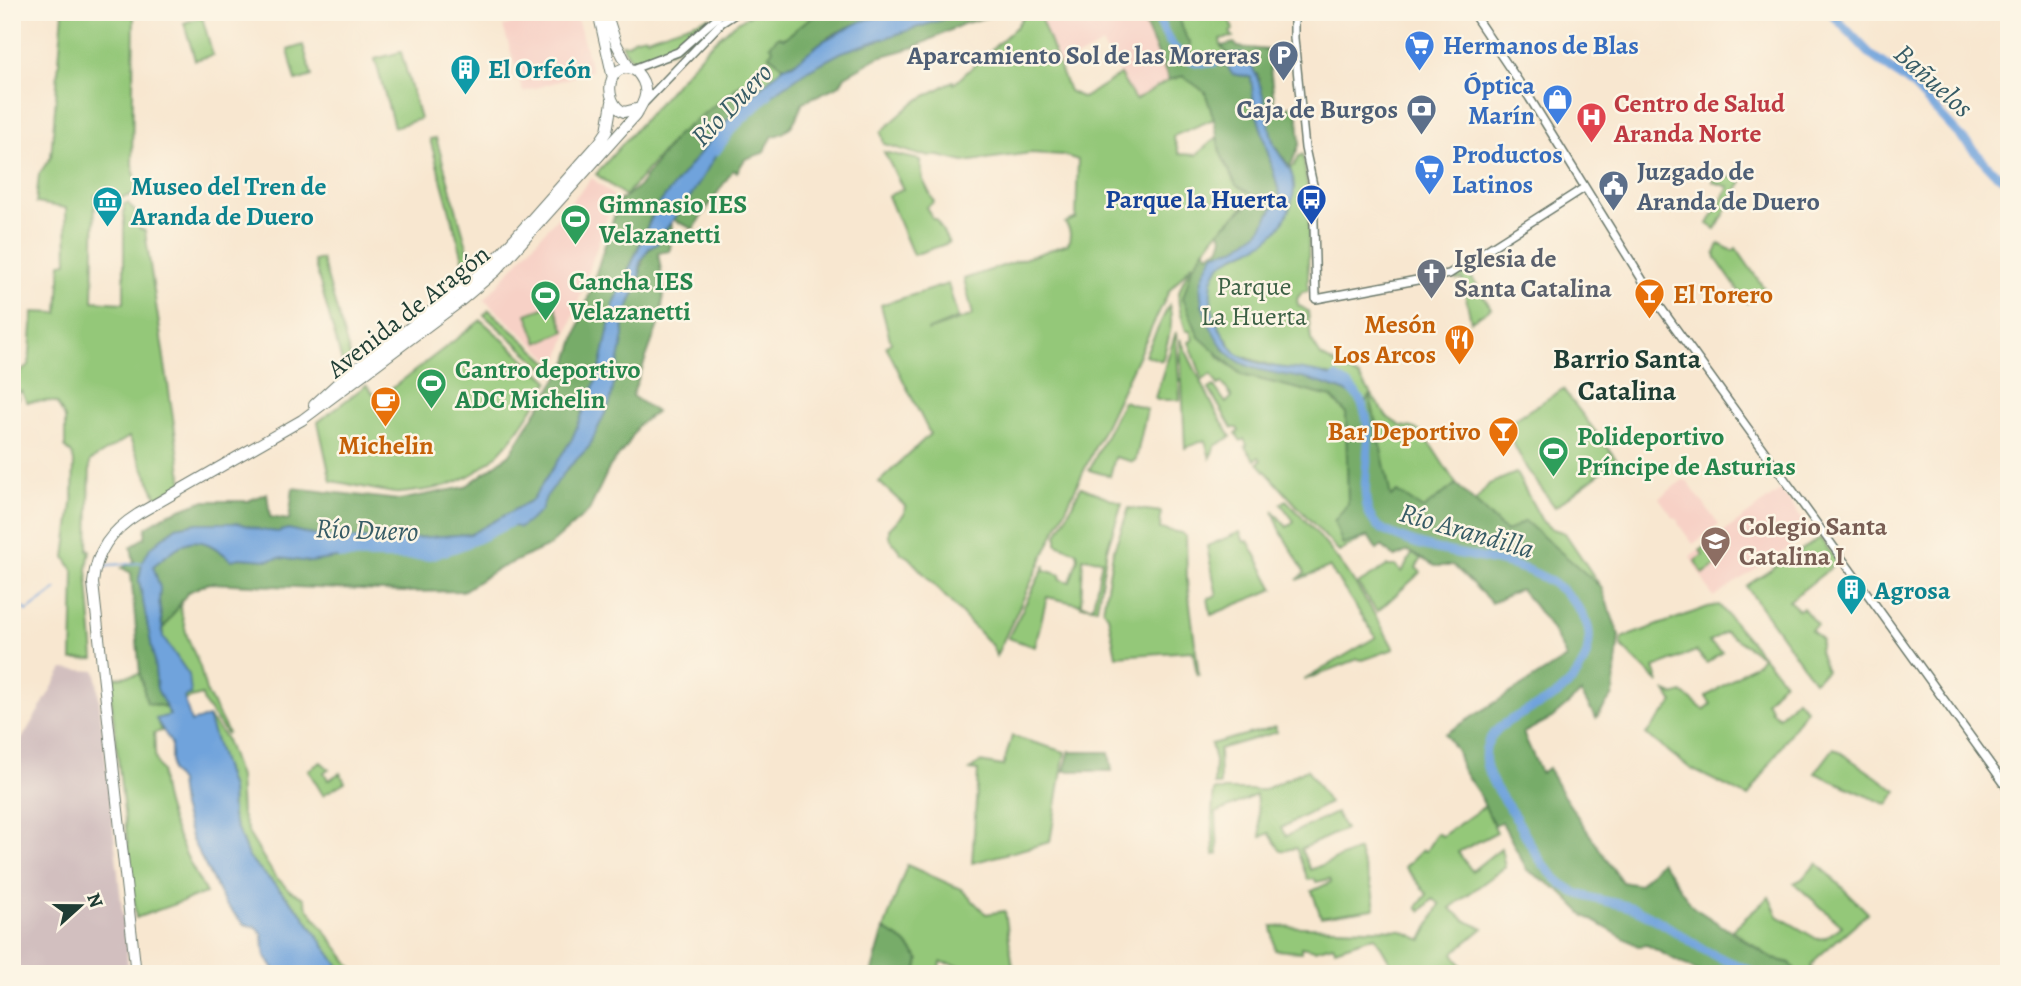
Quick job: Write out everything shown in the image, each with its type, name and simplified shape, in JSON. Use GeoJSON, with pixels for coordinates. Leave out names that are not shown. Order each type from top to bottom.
{"type":"FeatureCollection","features":[{"type":"Feature","properties":{"kind":"highway"},"geometry":{"type":"LineString","coordinates":[[598,12],[608,46],[612,101],[624,112],[642,106],[646,91],[643,81],[629,67],[615,43],[606,12]]}},
{"type":"Feature","properties":{"kind":"highway"},"geometry":{"type":"LineString","coordinates":[[612,74],[629,67]]}},
{"type":"Feature","properties":{"kind":"highway","name":"Avenida de Aragón"},"geometry":{"type":"LineString","coordinates":[[274,437],[339,382],[490,265],[599,143],[607,131],[612,101]]}},
{"type":"Feature","properties":{"kind":"highway","name":"Avenida de Aragón"},"geometry":{"type":"LineString","coordinates":[[136,974],[93,583],[94,568],[101,549],[112,534],[138,513],[274,437],[318,409],[457,304],[496,271],[642,106]]}},
{"type":"Feature","properties":{"kind":"main road"},"geometry":{"type":"LineString","coordinates":[[629,67],[682,49],[723,12]]}},
{"type":"Feature","properties":{"kind":"main road"},"geometry":{"type":"LineString","coordinates":[[642,106],[721,23],[738,12]]}},
{"type":"Feature","properties":{"kind":"main road"},"geometry":{"type":"LineString","coordinates":[[1294,12],[1305,148],[1313,185],[1316,299],[1449,274],[1584,188]]}},
{"type":"Feature","properties":{"kind":"main road"},"geometry":{"type":"LineString","coordinates":[[1472,12],[1644,284],[2009,790]]}},
{"type":"Feature","properties":{"kind":"shaded area"},"geometry":{"type":"Polygon","coordinates":[[[550,12],[575,12],[592,71],[523,92],[503,26],[550,12]]]}},
{"type":"Feature","properties":{"kind":"shaded area"},"geometry":{"type":"Polygon","coordinates":[[[1038,12],[1143,12],[1169,80],[1134,100],[1102,44],[1059,67],[1038,12]]]}},
{"type":"Feature","properties":{"kind":"shaded area"},"geometry":{"type":"Polygon","coordinates":[[[592,178],[614,196],[557,365],[484,300],[592,178]]]}},
{"type":"Feature","properties":{"kind":"shaded area"},"geometry":{"type":"Polygon","coordinates":[[[1683,480],[1687,481],[1719,525],[1693,544],[1677,518],[1673,517],[1659,498],[1683,480]]]}},
{"type":"Feature","properties":{"kind":"shaded area"},"geometry":{"type":"Polygon","coordinates":[[[1781,490],[1812,533],[1713,597],[1690,557],[1781,490]]]}},
{"type":"Feature","properties":{"kind":"shaded area"},"geometry":{"type":"Polygon","coordinates":[[[63,669],[96,671],[129,974],[12,974],[12,756],[63,669]]]}},
{"type":"Feature","properties":{"kind":"green space"},"geometry":{"type":"Polygon","coordinates":[[[63,12],[134,12],[132,165],[137,183],[134,193],[129,196],[102,199],[102,195],[95,195],[93,301],[124,303],[124,204],[128,203],[139,216],[139,228],[145,231],[183,484],[157,498],[129,437],[90,461],[90,550],[87,569],[94,659],[72,660],[74,572],[65,557],[73,497],[74,462],[72,454],[65,447],[65,418],[57,403],[27,402],[21,391],[15,401],[12,396],[12,377],[29,366],[33,312],[58,313],[61,263],[67,262],[66,208],[36,203],[39,174],[51,157],[63,12]]]}},
{"type":"Feature","properties":{"kind":"green space"},"geometry":{"type":"Polygon","coordinates":[[[754,12],[821,12],[771,45],[774,49],[769,55],[784,67],[752,95],[742,84],[677,135],[625,196],[596,174],[708,47],[733,25],[754,12]]]}},
{"type":"Feature","properties":{"kind":"green space"},"geometry":{"type":"Polygon","coordinates":[[[821,12],[893,12],[838,32],[784,67],[769,55],[773,49],[770,45],[779,36],[784,39],[821,12]]]}},
{"type":"Feature","properties":{"kind":"green space"},"geometry":{"type":"Polygon","coordinates":[[[965,12],[1003,12],[963,24],[915,47],[879,57],[845,76],[840,85],[803,102],[785,132],[773,136],[763,153],[745,159],[737,172],[733,170],[693,229],[674,220],[732,129],[760,103],[808,70],[842,52],[965,12]]]}},
{"type":"Feature","properties":{"kind":"green space"},"geometry":{"type":"Polygon","coordinates":[[[1026,12],[1038,12],[1069,91],[1083,98],[1120,75],[1135,100],[1169,80],[1183,76],[1205,92],[1214,119],[1173,136],[1179,154],[1196,155],[1217,137],[1220,152],[1236,185],[1252,193],[1242,209],[1220,230],[1202,254],[1183,298],[1219,357],[1242,375],[1332,397],[1346,413],[1348,504],[1368,536],[1339,552],[1258,463],[1261,460],[1259,457],[1255,460],[1245,447],[1247,445],[1244,439],[1241,441],[1236,434],[1239,431],[1237,428],[1232,428],[1209,389],[1214,386],[1226,403],[1232,397],[1222,383],[1218,385],[1211,374],[1203,380],[1189,342],[1193,340],[1190,331],[1186,331],[1180,310],[1180,289],[1193,263],[1169,291],[996,656],[993,647],[909,558],[901,553],[889,537],[889,529],[904,514],[905,506],[879,482],[930,434],[886,346],[891,343],[881,305],[948,284],[958,318],[927,331],[973,315],[964,279],[1068,244],[1070,233],[1065,223],[1076,218],[1078,160],[1063,155],[1031,153],[964,162],[919,155],[884,144],[881,132],[913,103],[953,81],[954,84],[1016,27],[1026,12]]]}},
{"type":"Feature","properties":{"kind":"green space"},"geometry":{"type":"Polygon","coordinates":[[[1143,12],[1177,12],[1187,40],[1190,41],[1190,60],[1203,65],[1227,65],[1232,74],[1251,77],[1254,104],[1280,195],[1260,231],[1235,249],[1215,253],[1201,304],[1224,350],[1352,394],[1362,407],[1370,395],[1391,497],[1397,492],[1423,509],[1456,484],[1506,532],[1525,521],[1601,587],[1619,635],[1613,695],[1596,718],[1581,693],[1552,718],[1523,733],[1541,773],[1548,768],[1563,795],[1622,882],[1639,885],[1661,861],[1693,907],[1773,959],[1790,963],[1798,974],[1702,974],[1647,945],[1638,946],[1585,916],[1559,890],[1527,870],[1502,822],[1494,825],[1479,794],[1462,769],[1457,751],[1445,734],[1566,658],[1546,622],[1520,589],[1492,603],[1454,566],[1435,566],[1408,551],[1395,557],[1382,546],[1377,550],[1368,536],[1343,545],[1334,521],[1348,504],[1346,413],[1331,397],[1242,375],[1199,337],[1183,298],[1192,268],[1205,248],[1208,254],[1220,247],[1223,237],[1219,231],[1247,205],[1251,194],[1236,185],[1220,152],[1214,119],[1205,92],[1183,76],[1169,80],[1144,22],[1143,12]]]}},
{"type":"Feature","properties":{"kind":"green space"},"geometry":{"type":"Polygon","coordinates":[[[1177,12],[1222,12],[1221,16],[1231,22],[1233,30],[1230,32],[1233,37],[1220,39],[1221,46],[1230,56],[1203,65],[1190,60],[1187,40],[1177,12]]]}},
{"type":"Feature","properties":{"kind":"green space"},"geometry":{"type":"Polygon","coordinates":[[[202,17],[213,55],[195,60],[184,23],[202,17]]]}},
{"type":"Feature","properties":{"kind":"green space"},"geometry":{"type":"Polygon","coordinates":[[[710,17],[677,48],[666,53],[635,60],[621,44],[628,44],[633,39],[645,36],[647,38],[710,17]]]}},
{"type":"Feature","properties":{"kind":"green space"},"geometry":{"type":"Polygon","coordinates":[[[1234,43],[1238,47],[1268,50],[1275,108],[1297,106],[1300,143],[1290,167],[1273,143],[1258,75],[1232,54],[1229,55],[1221,46],[1234,43]]]}},
{"type":"Feature","properties":{"kind":"green space"},"geometry":{"type":"Polygon","coordinates":[[[303,45],[312,76],[296,81],[288,50],[303,45]]]}},
{"type":"Feature","properties":{"kind":"green space"},"geometry":{"type":"Polygon","coordinates":[[[401,52],[420,119],[394,127],[375,59],[401,52]]]}},
{"type":"Feature","properties":{"kind":"green space"},"geometry":{"type":"Polygon","coordinates":[[[741,84],[752,95],[720,128],[654,210],[614,304],[599,374],[572,439],[532,500],[471,534],[389,540],[321,537],[288,529],[278,532],[261,530],[238,523],[198,523],[176,527],[161,539],[140,573],[157,689],[166,707],[147,703],[140,674],[131,573],[122,568],[134,562],[131,547],[145,537],[146,527],[170,513],[202,501],[248,501],[267,493],[270,517],[289,520],[293,488],[399,500],[465,487],[510,454],[568,361],[619,201],[638,187],[677,135],[741,84]]]}},
{"type":"Feature","properties":{"kind":"green space"},"geometry":{"type":"Polygon","coordinates":[[[436,138],[474,271],[468,277],[430,139],[436,138]]]}},
{"type":"Feature","properties":{"kind":"green space"},"geometry":{"type":"Polygon","coordinates":[[[884,152],[920,160],[923,180],[934,202],[926,207],[949,243],[913,255],[888,196],[903,189],[884,152]]]}},
{"type":"Feature","properties":{"kind":"green space","name":"Parque La Huerta"},"geometry":{"type":"Polygon","coordinates":[[[1303,154],[1309,198],[1308,291],[1302,292],[1297,299],[1298,305],[1308,311],[1311,340],[1321,356],[1359,377],[1387,417],[1401,426],[1423,433],[1456,484],[1423,510],[1397,492],[1391,498],[1369,396],[1362,407],[1346,384],[1334,376],[1276,367],[1237,355],[1210,306],[1212,275],[1224,261],[1251,249],[1294,188],[1290,167],[1294,166],[1303,154]]]}},
{"type":"Feature","properties":{"kind":"green space"},"geometry":{"type":"Polygon","coordinates":[[[1715,172],[1742,181],[1716,229],[1708,224],[1729,187],[1713,182],[1715,172]]]}},
{"type":"Feature","properties":{"kind":"green space"},"geometry":{"type":"Polygon","coordinates":[[[672,222],[670,251],[658,253],[664,289],[661,317],[632,396],[656,412],[638,425],[627,446],[610,466],[589,511],[549,546],[496,570],[463,591],[404,592],[209,583],[188,592],[163,629],[160,588],[153,566],[174,550],[191,542],[208,544],[231,560],[280,558],[310,562],[349,556],[426,556],[468,544],[507,524],[544,498],[589,447],[624,336],[626,313],[639,282],[644,256],[657,244],[672,222]]]}},
{"type":"Feature","properties":{"kind":"green space"},"geometry":{"type":"Polygon","coordinates":[[[1719,244],[1733,251],[1736,248],[1766,291],[1747,303],[1717,260],[1715,254],[1719,244]]]}},
{"type":"Feature","properties":{"kind":"green space"},"geometry":{"type":"Polygon","coordinates":[[[322,259],[352,363],[343,366],[314,261],[322,259]]]}},
{"type":"Feature","properties":{"kind":"green space"},"geometry":{"type":"Polygon","coordinates":[[[1467,270],[1491,308],[1471,321],[1462,279],[1456,280],[1455,277],[1467,270]]]}},
{"type":"Feature","properties":{"kind":"green space","name":"Cancha IES Velazanetti"},"geometry":{"type":"Polygon","coordinates":[[[554,304],[565,331],[538,343],[527,314],[554,304]]]}},
{"type":"Feature","properties":{"kind":"green space"},"geometry":{"type":"Polygon","coordinates":[[[1169,305],[1171,326],[1162,361],[1145,355],[1169,305]]]}},
{"type":"Feature","properties":{"kind":"green space"},"geometry":{"type":"Polygon","coordinates":[[[489,310],[554,367],[550,373],[484,315],[489,310]]]}},
{"type":"Feature","properties":{"kind":"green space","name":"Cantro deportivo ADC Michelin"},"geometry":{"type":"Polygon","coordinates":[[[481,320],[549,381],[514,436],[500,452],[468,477],[426,490],[394,493],[331,481],[318,422],[366,385],[378,399],[481,320]]]}},
{"type":"Feature","properties":{"kind":"green space"},"geometry":{"type":"Polygon","coordinates":[[[1176,332],[1180,400],[1157,400],[1155,398],[1176,332]]]}},
{"type":"Feature","properties":{"kind":"green space"},"geometry":{"type":"Polygon","coordinates":[[[1180,339],[1231,437],[1215,446],[1210,458],[1205,440],[1185,448],[1180,339]]]}},
{"type":"Feature","properties":{"kind":"green space"},"geometry":{"type":"Polygon","coordinates":[[[1563,389],[1617,460],[1555,507],[1527,469],[1504,426],[1563,389]]]}},
{"type":"Feature","properties":{"kind":"green space"},"geometry":{"type":"Polygon","coordinates":[[[1123,401],[1147,409],[1136,459],[1133,462],[1115,457],[1110,476],[1089,470],[1123,401]]]}},
{"type":"Feature","properties":{"kind":"green space"},"geometry":{"type":"Polygon","coordinates":[[[1516,473],[1542,521],[1550,528],[1565,533],[1601,587],[1525,522],[1506,532],[1475,502],[1489,484],[1516,473]]]}},
{"type":"Feature","properties":{"kind":"green space"},"geometry":{"type":"Polygon","coordinates":[[[1081,487],[1122,503],[1107,549],[1097,608],[1088,606],[1093,606],[1102,560],[1083,558],[1081,604],[1047,597],[1035,647],[1008,638],[1045,565],[1044,570],[1061,575],[1060,579],[1070,582],[1078,558],[1077,552],[1057,544],[1057,535],[1081,487]]]}},
{"type":"Feature","properties":{"kind":"green space"},"geometry":{"type":"Polygon","coordinates":[[[1286,500],[1346,570],[1394,649],[1363,660],[1358,659],[1304,680],[1376,637],[1329,567],[1297,580],[1305,573],[1281,532],[1273,511],[1287,527],[1294,521],[1281,504],[1286,500]]]}},
{"type":"Feature","properties":{"kind":"green space"},"geometry":{"type":"Polygon","coordinates":[[[1129,508],[1161,512],[1160,529],[1182,533],[1186,537],[1187,581],[1199,675],[1193,651],[1116,656],[1108,615],[1103,610],[1113,552],[1129,508]]]}},
{"type":"Feature","properties":{"kind":"green space"},"geometry":{"type":"Polygon","coordinates":[[[1240,532],[1244,542],[1248,541],[1274,589],[1211,615],[1208,598],[1217,596],[1207,546],[1240,532]]]}},
{"type":"Feature","properties":{"kind":"green space"},"geometry":{"type":"Polygon","coordinates":[[[1820,538],[1838,562],[1789,601],[1799,610],[1803,608],[1817,625],[1811,630],[1821,639],[1819,651],[1826,671],[1814,681],[1746,586],[1820,538]]]}},
{"type":"Feature","properties":{"kind":"green space"},"geometry":{"type":"Polygon","coordinates":[[[1713,541],[1717,545],[1709,551],[1717,546],[1725,559],[1703,574],[1695,561],[1703,555],[1700,550],[1713,541]]]}},
{"type":"Feature","properties":{"kind":"green space"},"geometry":{"type":"Polygon","coordinates":[[[1412,554],[1421,558],[1416,568],[1421,572],[1377,612],[1358,584],[1387,566],[1396,566],[1402,572],[1412,554]]]}},
{"type":"Feature","properties":{"kind":"green space"},"geometry":{"type":"Polygon","coordinates":[[[182,601],[180,607],[187,636],[200,667],[206,691],[228,733],[226,734],[204,703],[202,695],[184,700],[189,675],[163,637],[163,629],[182,601]]]}},
{"type":"Feature","properties":{"kind":"green space"},"geometry":{"type":"Polygon","coordinates":[[[1719,605],[1784,681],[1766,702],[1770,710],[1779,717],[1797,699],[1806,709],[1748,797],[1691,769],[1646,734],[1673,703],[1666,692],[1673,695],[1682,692],[1704,710],[1711,704],[1706,697],[1758,662],[1762,656],[1725,632],[1709,642],[1722,652],[1707,663],[1696,651],[1654,668],[1659,683],[1621,646],[1622,638],[1719,605]]]}},
{"type":"Feature","properties":{"kind":"green space"},"geometry":{"type":"Polygon","coordinates":[[[140,674],[147,703],[166,707],[170,716],[156,719],[162,731],[154,733],[156,758],[162,771],[162,784],[170,816],[184,851],[206,893],[136,918],[109,679],[140,674]]]}},
{"type":"Feature","properties":{"kind":"green space"},"geometry":{"type":"Polygon","coordinates":[[[208,717],[225,737],[239,777],[241,813],[250,836],[274,875],[289,890],[304,898],[307,907],[357,974],[344,974],[301,912],[249,858],[232,817],[231,789],[208,717]]]}},
{"type":"Feature","properties":{"kind":"green space"},"geometry":{"type":"Polygon","coordinates":[[[1275,727],[1277,732],[1219,749],[1220,785],[1214,785],[1215,761],[1211,744],[1275,727]]]}},
{"type":"Feature","properties":{"kind":"green space"},"geometry":{"type":"Polygon","coordinates":[[[1012,736],[1065,752],[1050,842],[972,863],[978,771],[970,770],[980,762],[1003,766],[1012,736]]]}},
{"type":"Feature","properties":{"kind":"green space"},"geometry":{"type":"Polygon","coordinates":[[[1834,748],[1897,791],[1888,805],[1815,773],[1834,748]]]}},
{"type":"Feature","properties":{"kind":"green space"},"geometry":{"type":"Polygon","coordinates":[[[1070,750],[1109,752],[1112,771],[1064,771],[1070,750]]]}},
{"type":"Feature","properties":{"kind":"green space"},"geometry":{"type":"Polygon","coordinates":[[[321,762],[329,769],[324,772],[328,780],[340,773],[345,782],[323,795],[308,770],[321,762]]]}},
{"type":"Feature","properties":{"kind":"green space"},"geometry":{"type":"Polygon","coordinates":[[[1307,769],[1329,803],[1281,828],[1286,836],[1336,813],[1345,829],[1301,849],[1310,870],[1358,850],[1372,889],[1373,909],[1321,917],[1312,891],[1331,882],[1330,879],[1316,882],[1315,879],[1308,880],[1296,848],[1281,851],[1269,833],[1261,837],[1256,795],[1216,813],[1218,854],[1214,855],[1214,790],[1264,790],[1307,769]]]}},
{"type":"Feature","properties":{"kind":"green space"},"geometry":{"type":"Polygon","coordinates":[[[1485,806],[1497,832],[1458,852],[1472,871],[1501,848],[1505,867],[1450,908],[1466,921],[1483,928],[1453,953],[1467,974],[1397,974],[1375,936],[1335,949],[1333,945],[1315,950],[1301,947],[1301,952],[1275,950],[1272,926],[1400,930],[1422,940],[1440,904],[1433,899],[1421,911],[1417,907],[1427,894],[1405,867],[1422,850],[1426,851],[1437,833],[1442,836],[1485,806]]]}},
{"type":"Feature","properties":{"kind":"green space"},"geometry":{"type":"Polygon","coordinates":[[[1817,863],[1868,913],[1819,956],[1811,966],[1813,974],[1798,974],[1790,963],[1773,959],[1732,930],[1769,897],[1778,916],[1817,939],[1825,938],[1842,926],[1794,883],[1802,879],[1817,863]]]}},
{"type":"Feature","properties":{"kind":"green space"},"geometry":{"type":"Polygon","coordinates":[[[907,865],[961,889],[986,914],[1005,911],[1014,974],[960,974],[961,966],[941,962],[939,974],[916,974],[919,959],[906,943],[884,929],[907,865]]]}},
{"type":"Feature","properties":{"kind":"green space"},"geometry":{"type":"Polygon","coordinates":[[[884,929],[906,943],[919,959],[916,974],[871,974],[884,929]]]}},
{"type":"Feature","properties":{"kind":"water"},"geometry":{"type":"Polygon","coordinates":[[[893,12],[965,12],[842,52],[808,70],[760,103],[732,129],[689,199],[657,244],[649,248],[640,262],[639,282],[623,320],[624,336],[610,403],[589,447],[568,468],[546,497],[541,511],[520,528],[507,524],[468,544],[426,556],[349,556],[310,562],[280,558],[231,560],[219,550],[200,541],[183,545],[153,566],[160,588],[163,637],[189,675],[191,694],[184,697],[191,722],[208,717],[231,789],[232,817],[249,858],[301,912],[344,974],[278,974],[265,956],[262,934],[255,927],[244,924],[225,904],[192,840],[182,807],[179,782],[171,771],[171,743],[156,719],[170,715],[157,689],[139,580],[142,563],[150,548],[176,527],[198,523],[238,523],[261,530],[278,532],[288,529],[321,537],[389,540],[471,534],[532,500],[572,439],[599,374],[614,304],[656,208],[720,128],[784,67],[793,64],[823,41],[862,21],[893,12]]]}},
{"type":"Feature","properties":{"kind":"water"},"geometry":{"type":"Polygon","coordinates":[[[1242,53],[1259,82],[1274,145],[1292,174],[1294,190],[1291,204],[1277,230],[1258,246],[1231,258],[1217,269],[1211,289],[1213,313],[1226,340],[1239,355],[1253,362],[1328,375],[1341,382],[1352,394],[1246,365],[1224,349],[1215,336],[1201,300],[1205,269],[1215,253],[1235,249],[1260,231],[1280,195],[1254,104],[1251,77],[1232,74],[1227,65],[1198,63],[1242,53]]]}},
{"type":"Feature","properties":{"kind":"waterway","name":"Río Arandilla"},"geometry":{"type":"LineString","coordinates":[[1157,12],[1170,42],[1184,57],[1204,63],[1215,62]]}},
{"type":"Feature","properties":{"kind":"waterway","name":"Bañuelos"},"geometry":{"type":"LineString","coordinates":[[1830,12],[1871,55],[1911,84],[1994,172],[2009,182]]}},
{"type":"Feature","properties":{"kind":"waterway","name":"Río Duero"},"geometry":{"type":"LineString","coordinates":[[716,151],[732,129],[768,95]]}},
{"type":"Feature","properties":{"kind":"waterway","name":"Río Arandilla"},"geometry":{"type":"LineString","coordinates":[[1336,378],[1354,392],[1364,409],[1368,428],[1365,489],[1367,507],[1377,525],[1391,534],[1426,546],[1530,571],[1552,583],[1571,599],[1588,626],[1587,653],[1575,677],[1556,695],[1498,729],[1490,738],[1486,749],[1486,763],[1491,778],[1539,859],[1557,880],[1574,892],[1645,913],[1708,952],[1756,974]]}},
{"type":"Feature","properties":{"kind":"waterway","name":"Río Duero"},"geometry":{"type":"LineString","coordinates":[[341,555],[426,556],[461,546],[515,520]]}},
{"type":"Feature","properties":{"kind":"waterway"},"geometry":{"type":"LineString","coordinates":[[102,568],[108,565],[142,563]]}},
{"type":"Feature","properties":{"kind":"waterway"},"geometry":{"type":"LineString","coordinates":[[24,608],[27,611],[57,589]]}},
{"type":"Feature","properties":{"kind":"waterway"},"geometry":{"type":"LineString","coordinates":[[12,591],[20,601]]}},
{"type":"Feature","properties":{"kind":"place","name":"Hermanos de Blas"},"geometry":{"type":"Point","coordinates":[1420,72]}},
{"type":"Feature","properties":{"kind":"place","name":"Aparcamiento Sol de las Moreras"},"geometry":{"type":"Point","coordinates":[1283,82]}},
{"type":"Feature","properties":{"kind":"place","name":"El Orfeón"},"geometry":{"type":"Point","coordinates":[465,96]}},
{"type":"Feature","properties":{"kind":"place","name":"Óptica Marín"},"geometry":{"type":"Point","coordinates":[1558,127]}},
{"type":"Feature","properties":{"kind":"place","name":"Caja de Burgos"},"geometry":{"type":"Point","coordinates":[1421,136]}},
{"type":"Feature","properties":{"kind":"place","name":"Centro de Salud Aranda Norte"},"geometry":{"type":"Point","coordinates":[1591,145]}},
{"type":"Feature","properties":{"kind":"place","name":"Productos Latinos"},"geometry":{"type":"Point","coordinates":[1429,196]}},
{"type":"Feature","properties":{"kind":"place","name":"Juzgado de Aranda de Duero"},"geometry":{"type":"Point","coordinates":[1614,213]}},
{"type":"Feature","properties":{"kind":"place","name":"Parque la Huerta"},"geometry":{"type":"Point","coordinates":[1311,226]}},
{"type":"Feature","properties":{"kind":"place","name":"Museo del Tren de Aranda de Duero"},"geometry":{"type":"Point","coordinates":[108,228]}},
{"type":"Feature","properties":{"kind":"place","name":"Gimnasio IES Velazanetti"},"geometry":{"type":"Point","coordinates":[576,246]}},
{"type":"Feature","properties":{"kind":"place","name":"Iglesia de Santa Catalina"},"geometry":{"type":"Point","coordinates":[1431,300]}},
{"type":"Feature","properties":{"kind":"place","name":"El Torero"},"geometry":{"type":"Point","coordinates":[1650,321]}},
{"type":"Feature","properties":{"kind":"place","name":"Cancha IES Velazanetti"},"geometry":{"type":"Point","coordinates":[546,323]}},
{"type":"Feature","properties":{"kind":"place","name":"Mesón Los Arcos"},"geometry":{"type":"Point","coordinates":[1459,366]}},
{"type":"Feature","properties":{"kind":"place","name":"Cantro deportivo ADC Michelin"},"geometry":{"type":"Point","coordinates":[432,411]}},
{"type":"Feature","properties":{"kind":"place","name":"Michelin"},"geometry":{"type":"Point","coordinates":[386,429]}},
{"type":"Feature","properties":{"kind":"place","name":"Bar Deportivo"},"geometry":{"type":"Point","coordinates":[1504,458]}},
{"type":"Feature","properties":{"kind":"place","name":"Polideportivo Príncipe de Asturias"},"geometry":{"type":"Point","coordinates":[1554,478]}},
{"type":"Feature","properties":{"kind":"place","name":"Colegio Santa Catalina I"},"geometry":{"type":"Point","coordinates":[1716,568]}},
{"type":"Feature","properties":{"kind":"place","name":"Agrosa"},"geometry":{"type":"Point","coordinates":[1851,617]}},
{"type":"Feature","properties":{"kind":"district","name":"Barrio Santa Catalina"},"geometry":{"type":"Point","coordinates":[1627,374]}}]}
